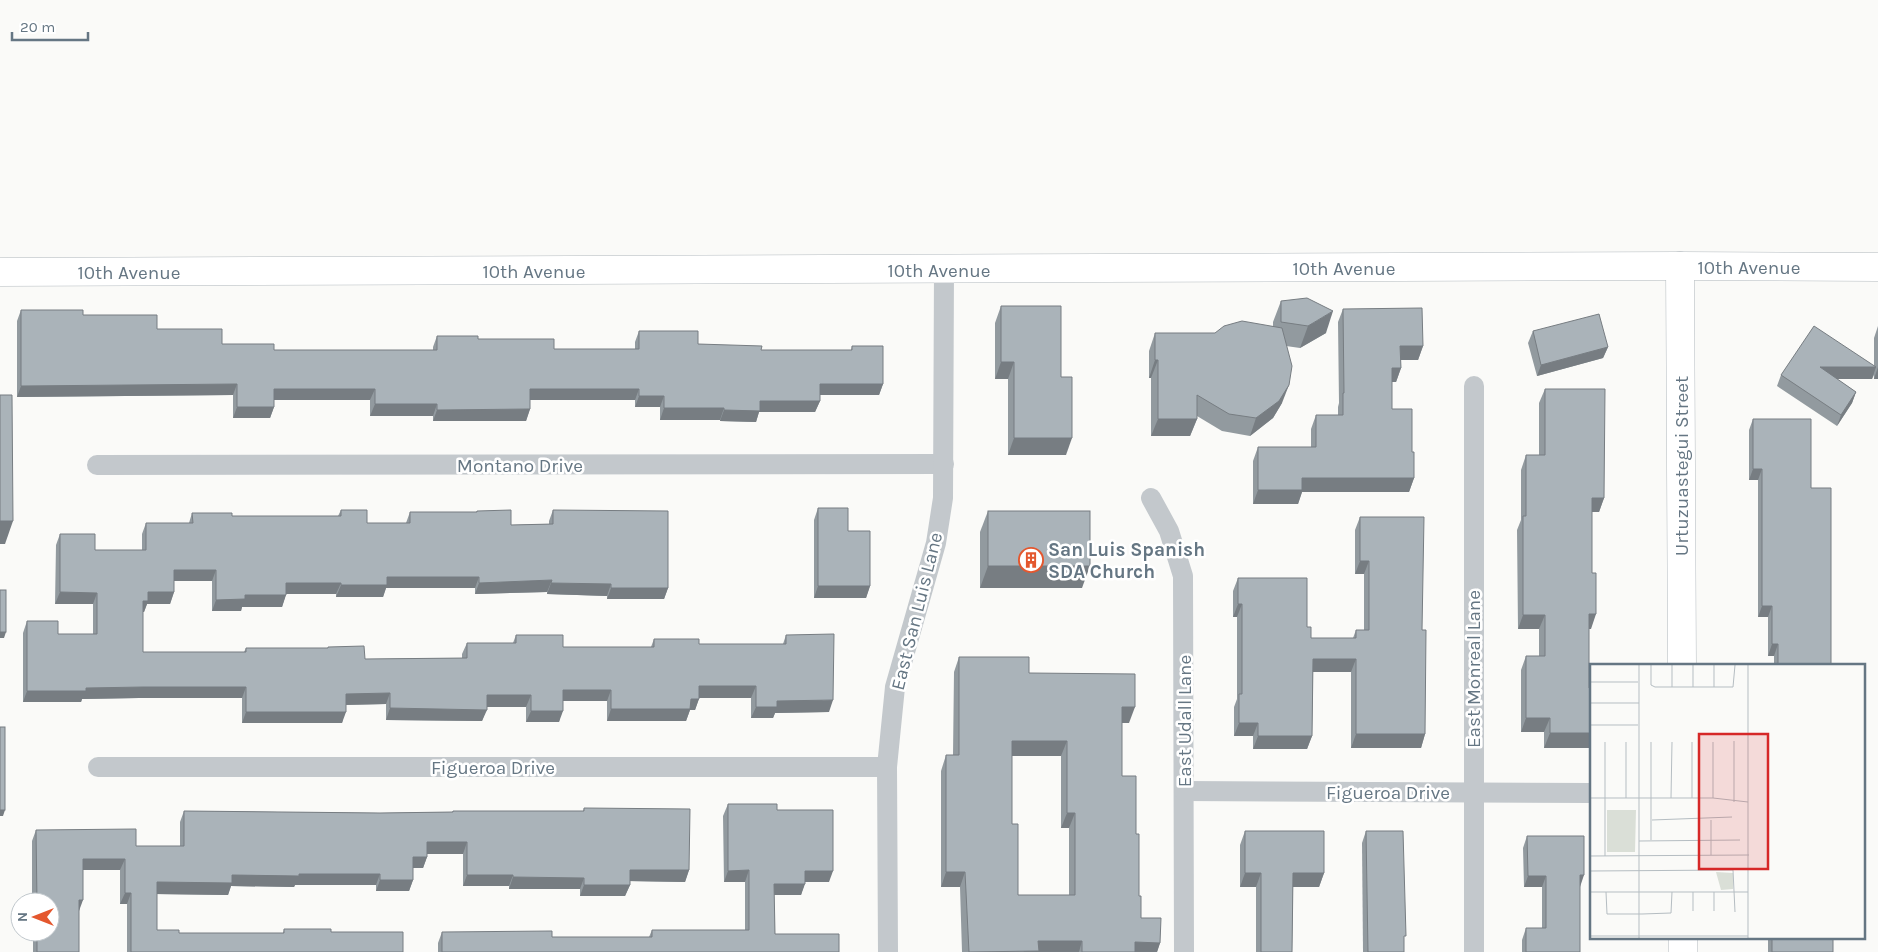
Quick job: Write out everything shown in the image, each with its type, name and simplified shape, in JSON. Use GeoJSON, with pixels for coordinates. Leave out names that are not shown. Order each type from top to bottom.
{"type":"FeatureCollection","features":[{"type":"Feature","properties":{"kind":"main road","name":"10th Avenue"},"geometry":{"type":"LineString","coordinates":[[0,272],[1680,266],[1878,268]]}},
{"type":"Feature","properties":{"kind":"main road","name":"Urtuzuastegui Street"},"geometry":{"type":"LineString","coordinates":[[1680,266],[1682,664]]}},
{"type":"Feature","properties":{"kind":"street","name":"East San Luis Lane"},"geometry":{"type":"LineString","coordinates":[[888,952],[887,767],[895,687],[936,543],[943,498],[944,270]]}},
{"type":"Feature","properties":{"kind":"street","name":"East Monreal Lane"},"geometry":{"type":"LineString","coordinates":[[1474,386],[1474,952]]}},
{"type":"Feature","properties":{"kind":"street","name":"Montano Drive"},"geometry":{"type":"LineString","coordinates":[[97,465],[944,464]]}},
{"type":"Feature","properties":{"kind":"street","name":"East Udall Lane"},"geometry":{"type":"LineString","coordinates":[[1151,498],[1169,531],[1182,576],[1184,952]]}},
{"type":"Feature","properties":{"kind":"street","name":"Figueroa Drive"},"geometry":{"type":"LineString","coordinates":[[98,767],[887,767]]}},
{"type":"Feature","properties":{"kind":"street","name":"Figueroa Drive"},"geometry":{"type":"LineString","coordinates":[[1184,791],[1590,793]]}},
{"type":"Feature","properties":{"kind":"building"},"geometry":{"type":"Polygon","coordinates":[[[1307,298],[1333,311],[1308,326],[1281,322],[1281,301],[1307,298]]]}},
{"type":"Feature","properties":{"kind":"building"},"geometry":{"type":"Polygon","coordinates":[[[1001,306],[1061,306],[1061,377],[1072,377],[1072,438],[1014,438],[1014,362],[1001,362],[1001,306]]]}},
{"type":"Feature","properties":{"kind":"building"},"geometry":{"type":"Polygon","coordinates":[[[1422,308],[1423,346],[1400,346],[1401,368],[1392,368],[1392,409],[1412,409],[1414,478],[1302,478],[1302,490],[1258,490],[1258,447],[1316,447],[1316,415],[1343,415],[1343,309],[1422,308]]]}},
{"type":"Feature","properties":{"kind":"building"},"geometry":{"type":"Polygon","coordinates":[[[21,310],[83,310],[83,315],[157,315],[157,329],[222,329],[222,344],[274,344],[274,350],[437,350],[437,336],[478,336],[478,339],[554,339],[554,349],[639,349],[639,331],[698,331],[698,344],[762,346],[761,350],[852,350],[852,346],[883,346],[883,384],[820,384],[820,401],[760,401],[760,411],[724,410],[724,408],[664,408],[664,396],[639,396],[639,389],[530,389],[530,409],[437,410],[437,404],[375,404],[375,389],[274,389],[274,407],[237,407],[237,384],[21,386],[21,310]]]}},
{"type":"Feature","properties":{"kind":"building"},"geometry":{"type":"Polygon","coordinates":[[[1599,314],[1608,347],[1541,365],[1533,331],[1599,314]]]}},
{"type":"Feature","properties":{"kind":"building"},"geometry":{"type":"Polygon","coordinates":[[[1242,321],[1282,328],[1292,366],[1289,385],[1279,401],[1256,418],[1229,414],[1197,395],[1197,419],[1158,419],[1158,360],[1155,360],[1155,333],[1215,333],[1224,326],[1242,321]]]}},
{"type":"Feature","properties":{"kind":"building"},"geometry":{"type":"Polygon","coordinates":[[[1814,326],[1876,367],[1820,367],[1856,392],[1841,415],[1781,375],[1814,326]]]}},
{"type":"Feature","properties":{"kind":"building"},"geometry":{"type":"Polygon","coordinates":[[[1545,389],[1605,389],[1604,498],[1592,498],[1592,573],[1596,573],[1596,614],[1589,614],[1590,733],[1550,733],[1550,718],[1526,718],[1526,656],[1545,656],[1545,615],[1523,615],[1523,516],[1526,516],[1526,455],[1545,455],[1545,389]]]}},
{"type":"Feature","properties":{"kind":"building"},"geometry":{"type":"Polygon","coordinates":[[[0,395],[12,395],[13,521],[0,521],[0,395]]]}},
{"type":"Feature","properties":{"kind":"building"},"geometry":{"type":"Polygon","coordinates":[[[1753,419],[1811,419],[1811,488],[1831,488],[1831,664],[1778,664],[1778,644],[1772,644],[1772,606],[1762,606],[1762,469],[1753,469],[1753,419]]]}},
{"type":"Feature","properties":{"kind":"building"},"geometry":{"type":"Polygon","coordinates":[[[818,508],[848,508],[848,531],[870,531],[870,586],[818,586],[818,508]]]}},
{"type":"Feature","properties":{"kind":"building"},"geometry":{"type":"Polygon","coordinates":[[[341,510],[367,510],[367,523],[410,523],[410,512],[511,510],[511,525],[553,524],[553,510],[668,511],[668,588],[611,588],[611,584],[551,583],[552,580],[479,583],[479,577],[387,577],[387,585],[286,583],[286,595],[245,595],[245,599],[216,600],[216,570],[174,570],[174,592],[148,592],[148,601],[143,601],[143,652],[246,652],[246,648],[364,646],[365,659],[467,658],[467,643],[516,643],[516,635],[563,635],[563,647],[654,647],[654,639],[699,639],[699,644],[786,644],[786,635],[834,634],[833,700],[777,701],[777,707],[756,707],[756,686],[699,686],[699,699],[691,699],[690,709],[611,709],[611,690],[563,690],[563,711],[531,711],[531,695],[487,695],[487,710],[390,708],[390,693],[346,694],[346,712],[246,712],[246,687],[86,688],[86,691],[27,691],[27,621],[58,621],[58,634],[97,634],[97,593],[60,592],[60,534],[95,534],[95,550],[146,550],[146,523],[193,523],[192,513],[232,513],[232,516],[341,516],[341,510]]]}},
{"type":"Feature","properties":{"kind":"building"},"geometry":{"type":"Polygon","coordinates":[[[988,511],[1090,511],[1090,566],[988,566],[988,511]]]}},
{"type":"Feature","properties":{"kind":"building"},"geometry":{"type":"Polygon","coordinates":[[[1360,517],[1424,517],[1422,630],[1426,630],[1425,734],[1356,734],[1356,659],[1313,659],[1312,736],[1258,736],[1258,723],[1239,723],[1239,694],[1242,694],[1242,604],[1238,604],[1238,578],[1307,578],[1307,627],[1311,627],[1311,638],[1356,638],[1356,630],[1369,630],[1369,561],[1360,561],[1360,517]]]}},
{"type":"Feature","properties":{"kind":"building"},"geometry":{"type":"Polygon","coordinates":[[[0,590],[6,590],[6,632],[0,632],[0,590]]]}},
{"type":"Feature","properties":{"kind":"building"},"geometry":{"type":"Polygon","coordinates":[[[959,657],[1029,657],[1029,673],[1135,674],[1135,707],[1122,707],[1122,776],[1136,776],[1136,834],[1139,834],[1141,918],[1161,918],[1160,943],[1135,942],[1135,952],[1082,952],[1082,941],[1038,941],[1039,951],[969,952],[965,872],[946,872],[946,755],[959,755],[959,657]],[[1012,741],[1012,824],[1018,824],[1018,895],[1075,895],[1075,813],[1067,813],[1067,741],[1012,741]]]}},
{"type":"Feature","properties":{"kind":"building"},"geometry":{"type":"Polygon","coordinates":[[[0,727],[5,727],[5,810],[0,810],[0,727]]]}},
{"type":"Feature","properties":{"kind":"building"},"geometry":{"type":"Polygon","coordinates":[[[728,804],[777,804],[777,810],[833,810],[833,871],[805,871],[805,884],[774,884],[775,934],[839,934],[839,952],[442,952],[442,932],[552,931],[552,937],[652,937],[652,930],[749,930],[749,870],[728,871],[728,804]]]}},
{"type":"Feature","properties":{"kind":"building"},"geometry":{"type":"Polygon","coordinates":[[[584,808],[690,809],[689,870],[630,870],[630,885],[584,885],[584,878],[467,875],[467,842],[427,842],[427,857],[413,857],[413,880],[380,880],[380,874],[299,874],[299,876],[232,875],[232,883],[157,882],[157,930],[179,930],[179,933],[284,933],[284,929],[331,929],[331,932],[403,932],[403,952],[131,952],[131,893],[125,893],[125,859],[83,859],[83,900],[79,900],[79,952],[37,952],[37,942],[60,942],[60,892],[37,892],[36,830],[136,829],[136,846],[184,846],[184,811],[380,813],[584,811],[584,808]]]}},
{"type":"Feature","properties":{"kind":"building"},"geometry":{"type":"Polygon","coordinates":[[[1245,831],[1324,831],[1324,873],[1293,873],[1292,952],[1261,952],[1261,873],[1245,873],[1245,831]]]}},
{"type":"Feature","properties":{"kind":"building"},"geometry":{"type":"Polygon","coordinates":[[[1366,831],[1403,831],[1406,936],[1404,936],[1404,952],[1368,952],[1366,831]]]}},
{"type":"Feature","properties":{"kind":"building"},"geometry":{"type":"Polygon","coordinates":[[[1527,836],[1584,836],[1584,875],[1580,875],[1580,952],[1526,952],[1526,928],[1546,928],[1546,876],[1528,876],[1527,836]]]}},
{"type":"Feature","properties":{"kind":"building"},"geometry":{"type":"Polygon","coordinates":[[[1772,940],[1833,940],[1833,952],[1772,952],[1772,940]]]}},
{"type":"Feature","properties":{"kind":"place","name":"San Luis Spanish SDA Church"},"geometry":{"type":"Point","coordinates":[1031,560]}}]}
